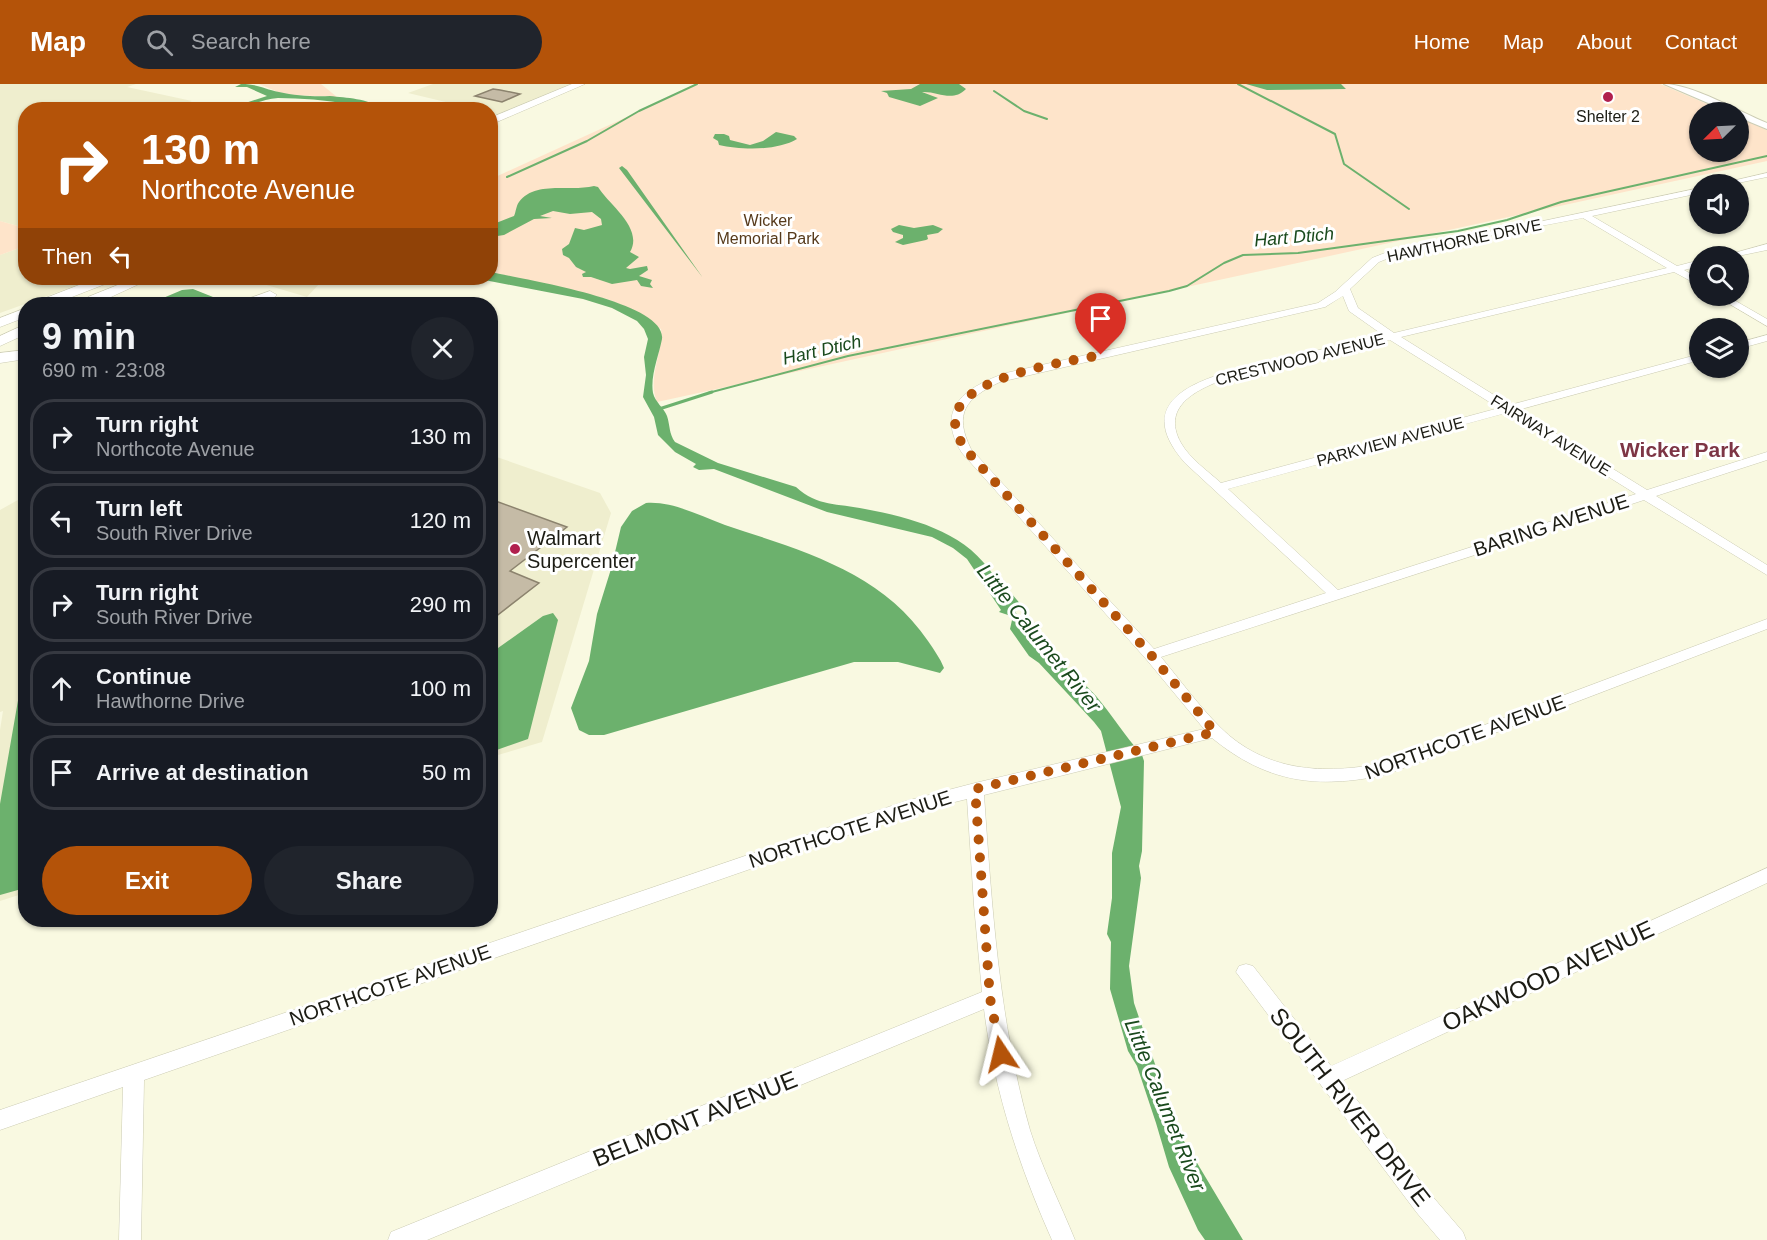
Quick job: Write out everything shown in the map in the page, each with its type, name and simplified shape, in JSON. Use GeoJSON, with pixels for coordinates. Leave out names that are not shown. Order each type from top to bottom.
{"type":"FeatureCollection","features":[{"type":"Feature","properties":{"kind":"highway"},"geometry":{"type":"LineString","coordinates":[[498,119],[580,84]]}},
{"type":"Feature","properties":{"kind":"highway"},"geometry":{"type":"LineString","coordinates":[[60,297],[90,285]]}},
{"type":"Feature","properties":{"kind":"highway"},"geometry":{"type":"LineString","coordinates":[[98,297],[128,285]]}},
{"type":"Feature","properties":{"kind":"highway"},"geometry":{"type":"LineString","coordinates":[[265,297],[270,295]]}},
{"type":"Feature","properties":{"kind":"highway"},"geometry":{"type":"LineString","coordinates":[[0,322],[18,315]]}},
{"type":"Feature","properties":{"kind":"highway"},"geometry":{"type":"LineString","coordinates":[[0,340],[18,331]]}},
{"type":"Feature","properties":{"kind":"highway"},"geometry":{"type":"LineString","coordinates":[[0,358],[18,355]]}},
{"type":"Feature","properties":{"kind":"main road"},"geometry":{"type":"LineString","coordinates":[[1668,84],[1711,102]]}},
{"type":"Feature","properties":{"kind":"main road"},"geometry":{"type":"LineString","coordinates":[[1749,118],[1767,126]]}},
{"type":"Feature","properties":{"kind":"street"},"geometry":{"type":"LineString","coordinates":[[1749,179],[1767,175]]}},
{"type":"Feature","properties":{"kind":"street","name":"HAWTHORNE DRIVE"},"geometry":{"type":"LineString","coordinates":[[1151,655],[966,450],[955,429],[957,412],[971,395],[995,380],[1321,305],[1346,290],[1354,278],[1373,260],[1393,252],[1689,192]]}},
{"type":"Feature","properties":{"kind":"street"},"geometry":{"type":"LineString","coordinates":[[1583,215],[1689,277]]}},
{"type":"Feature","properties":{"kind":"street"},"geometry":{"type":"LineString","coordinates":[[1749,251],[1767,247]]}},
{"type":"Feature","properties":{"kind":"street","name":"CRESTWOOD AVENUE"},"geometry":{"type":"LineString","coordinates":[[1335,595],[1189,460],[1174,441],[1170,421],[1174,405],[1184,394],[1197,386],[1228,375],[1689,266]]}},
{"type":"Feature","properties":{"kind":"street","name":"FAIRWAY AVENUE"},"geometry":{"type":"LineString","coordinates":[[1346,290],[1353,309],[1392,337],[1767,571]]}},
{"type":"Feature","properties":{"kind":"street"},"geometry":{"type":"LineString","coordinates":[[1738,306],[1767,323]]}},
{"type":"Feature","properties":{"kind":"street"},"geometry":{"type":"LineString","coordinates":[[1749,343],[1767,338]]}},
{"type":"Feature","properties":{"kind":"street","name":"PARKVIEW AVENUE"},"geometry":{"type":"LineString","coordinates":[[1219,488],[1689,360]]}},
{"type":"Feature","properties":{"kind":"street","name":"BARING AVENUE"},"geometry":{"type":"LineString","coordinates":[[1335,595],[1767,456]]}},
{"type":"Feature","properties":{"kind":"street"},"geometry":{"type":"LineString","coordinates":[[1215,732],[1151,655],[1335,595]]}},
{"type":"Feature","properties":{"kind":"street","name":"NORTHCOTE AVENUE"},"geometry":{"type":"LineString","coordinates":[[0,1120],[912,806],[1215,732],[1233,748],[1257,762],[1283,771],[1328,779],[1353,777],[1385,769],[1767,624]]}},
{"type":"Feature","properties":{"kind":"street"},"geometry":{"type":"LineString","coordinates":[[975,789],[990,998],[1016,1119],[1030,1163],[1064,1240]]}},
{"type":"Feature","properties":{"kind":"street","name":"OAKWOOD AVENUE"},"geometry":{"type":"LineString","coordinates":[[1328,1077],[1767,875]]}},
{"type":"Feature","properties":{"kind":"street","name":"SOUTH RIVER DRIVE"},"geometry":{"type":"LineString","coordinates":[[1246,972],[1455,1240]]}},
{"type":"Feature","properties":{"kind":"street","name":"BELMONT AVENUE"},"geometry":{"type":"LineString","coordinates":[[399,1240],[990,998]]}},
{"type":"Feature","properties":{"kind":"street"},"geometry":{"type":"LineString","coordinates":[[130,1240],[134,1073]]}},
{"type":"Feature","properties":{"kind":"shaded area"},"geometry":{"type":"Polygon","coordinates":[[[0,84],[136,84],[127,87],[192,101],[18,102],[18,226],[0,221],[0,84]]]}},
{"type":"Feature","properties":{"kind":"shaded area"},"geometry":{"type":"Polygon","coordinates":[[[433,84],[577,84],[503,116],[498,115],[498,102],[446,102],[408,93],[433,84]]]}},
{"type":"Feature","properties":{"kind":"shaded area"},"geometry":{"type":"Polygon","coordinates":[[[18,249],[18,285],[78,285],[44,297],[18,297],[18,307],[0,313],[0,255],[18,249]]]}},
{"type":"Feature","properties":{"kind":"shaded area"},"geometry":{"type":"Polygon","coordinates":[[[267,285],[318,285],[307,297],[267,285]]]}},
{"type":"Feature","properties":{"kind":"shaded area"},"geometry":{"type":"Polygon","coordinates":[[[498,457],[600,493],[611,513],[542,742],[498,755],[498,457]]]}},
{"type":"Feature","properties":{"kind":"shaded area"},"geometry":{"type":"Polygon","coordinates":[[[18,500],[18,895],[0,901],[0,730],[3,711],[0,712],[0,510],[18,500]]]}},
{"type":"Feature","properties":{"kind":"green space"},"geometry":{"type":"Polygon","coordinates":[[[259,84],[321,84],[337,97],[293,95],[259,84]]]}},
{"type":"Feature","properties":{"kind":"green space","name":"Wicker Memorial Park"},"geometry":{"type":"Polygon","coordinates":[[[699,84],[1660,84],[1702,102],[1689,102],[1689,162],[1749,162],[1749,122],[1767,130],[1767,161],[1707,174],[1689,174],[1689,178],[657,402],[654,393],[654,375],[661,329],[624,306],[607,299],[498,274],[498,176],[699,84]]]}},
{"type":"Feature","properties":{"kind":"green space"},"geometry":{"type":"Polygon","coordinates":[[[0,221],[18,226],[18,249],[0,255],[0,221]]]}},
{"type":"Feature","properties":{"kind":"water"},"geometry":{"type":"Polygon","coordinates":[[[241,84],[292,94],[330,96],[367,102],[278,98],[249,102],[267,96],[247,87],[235,87],[241,84]]]}},
{"type":"Feature","properties":{"kind":"water"},"geometry":{"type":"Polygon","coordinates":[[[920,84],[959,84],[966,89],[950,96],[922,92],[938,98],[920,106],[889,97],[887,93],[881,91],[911,89],[920,84]]]}},
{"type":"Feature","properties":{"kind":"water"},"geometry":{"type":"Polygon","coordinates":[[[1246,84],[1341,84],[1346,89],[1267,90],[1246,84]]]}},
{"type":"Feature","properties":{"kind":"water"},"geometry":{"type":"Polygon","coordinates":[[[776,132],[794,136],[797,139],[779,146],[738,148],[719,145],[718,141],[713,138],[715,134],[724,134],[729,136],[730,140],[750,145],[763,141],[776,132]]]}},
{"type":"Feature","properties":{"kind":"water"},"geometry":{"type":"Polygon","coordinates":[[[622,166],[627,170],[703,278],[619,168],[622,166]]]}},
{"type":"Feature","properties":{"kind":"water"},"geometry":{"type":"Polygon","coordinates":[[[598,187],[623,217],[632,234],[633,243],[630,252],[639,257],[626,268],[647,266],[648,270],[639,276],[652,280],[650,284],[653,288],[641,286],[637,280],[612,284],[591,277],[583,277],[582,274],[586,272],[576,267],[569,258],[563,255],[562,249],[569,244],[575,228],[584,230],[602,225],[601,219],[592,212],[570,214],[553,211],[540,216],[552,218],[534,219],[498,236],[498,222],[514,216],[517,205],[526,195],[544,189],[598,187]]]}},
{"type":"Feature","properties":{"kind":"water"},"geometry":{"type":"Polygon","coordinates":[[[899,225],[914,228],[933,225],[943,229],[938,233],[927,235],[926,240],[903,245],[895,242],[903,238],[903,235],[891,229],[899,225]]]}},
{"type":"Feature","properties":{"kind":"water","name":"Little Calumet River"},"geometry":{"type":"Polygon","coordinates":[[[498,273],[559,286],[617,303],[641,313],[657,325],[662,339],[654,373],[653,393],[667,416],[675,442],[718,463],[796,487],[820,501],[918,522],[964,545],[978,556],[1013,595],[1020,604],[1015,612],[1019,617],[1034,622],[1039,634],[1053,654],[1102,703],[1142,755],[1144,761],[1142,851],[1139,866],[1141,878],[1129,966],[1134,1003],[1178,1131],[1243,1240],[1205,1240],[1198,1230],[1169,1167],[1137,1066],[1128,1051],[1110,989],[1111,942],[1107,934],[1112,898],[1112,853],[1121,807],[1101,731],[1039,663],[1029,656],[1010,629],[1012,620],[1008,615],[999,612],[1001,610],[967,559],[953,548],[932,537],[827,512],[714,469],[699,470],[693,467],[696,464],[675,452],[658,435],[654,417],[643,397],[646,375],[644,357],[648,339],[644,329],[637,321],[612,308],[583,299],[498,283],[498,273]]]}},
{"type":"Feature","properties":{"kind":"water"},"geometry":{"type":"Polygon","coordinates":[[[193,289],[213,297],[166,297],[182,290],[193,289]]]}},
{"type":"Feature","properties":{"kind":"water"},"geometry":{"type":"Polygon","coordinates":[[[646,503],[676,507],[782,544],[837,566],[863,580],[909,617],[939,657],[944,668],[940,673],[898,662],[854,662],[604,735],[589,735],[579,730],[571,708],[589,661],[597,614],[621,527],[632,511],[646,503]]]}},
{"type":"Feature","properties":{"kind":"water"},"geometry":{"type":"Polygon","coordinates":[[[553,613],[558,620],[528,739],[498,750],[498,648],[543,616],[553,613]]]}},
{"type":"Feature","properties":{"kind":"water"},"geometry":{"type":"Polygon","coordinates":[[[18,700],[18,890],[0,895],[0,804],[18,700]]]}},
{"type":"Feature","properties":{"kind":"building"},"geometry":{"type":"Polygon","coordinates":[[[493,89],[520,94],[502,102],[475,96],[493,89]]]}},
{"type":"Feature","properties":{"kind":"building","name":"Walmart Supercenter"},"geometry":{"type":"Polygon","coordinates":[[[498,502],[567,527],[510,571],[539,583],[498,615],[498,502]]]}},
{"type":"Feature","properties":{"kind":"waterway"},"geometry":{"type":"LineString","coordinates":[[507,177],[587,141],[639,111],[697,84]]}},
{"type":"Feature","properties":{"kind":"waterway"},"geometry":{"type":"LineString","coordinates":[[1238,84],[1335,134],[1344,164],[1409,209]]}},
{"type":"Feature","properties":{"kind":"waterway"},"geometry":{"type":"LineString","coordinates":[[994,91],[1024,111],[1047,119]]}},
{"type":"Feature","properties":{"kind":"waterway","name":"Hart Dtich"},"geometry":{"type":"LineString","coordinates":[[708,393],[848,356],[1169,291],[1187,286],[1224,263],[1243,255],[1298,253],[1458,231],[1507,220],[1561,202],[1767,156]]}},
{"type":"Feature","properties":{"kind":"waterway","name":"Hart Dtich"},"geometry":{"type":"LineString","coordinates":[[659,409],[712,392]]}},
{"type":"Feature","properties":{"kind":"place","name":"Shelter 2"},"geometry":{"type":"Point","coordinates":[1608,97]}},
{"type":"Feature","properties":{"kind":"place","name":"Walmart Supercenter"},"geometry":{"type":"Point","coordinates":[515,549]}},
{"type":"Feature","properties":{"kind":"district","name":"Wicker Park"},"geometry":{"type":"Point","coordinates":[1680,450]}},
{"type":"Feature","properties":{"kind":"route"},"geometry":{"type":"LineString","coordinates":[[1001,1054],[990,998],[975,789],[1215,732],[1151,655],[966,450],[955,429],[957,412],[981,387],[1010,375],[1101,355]]}}]}
